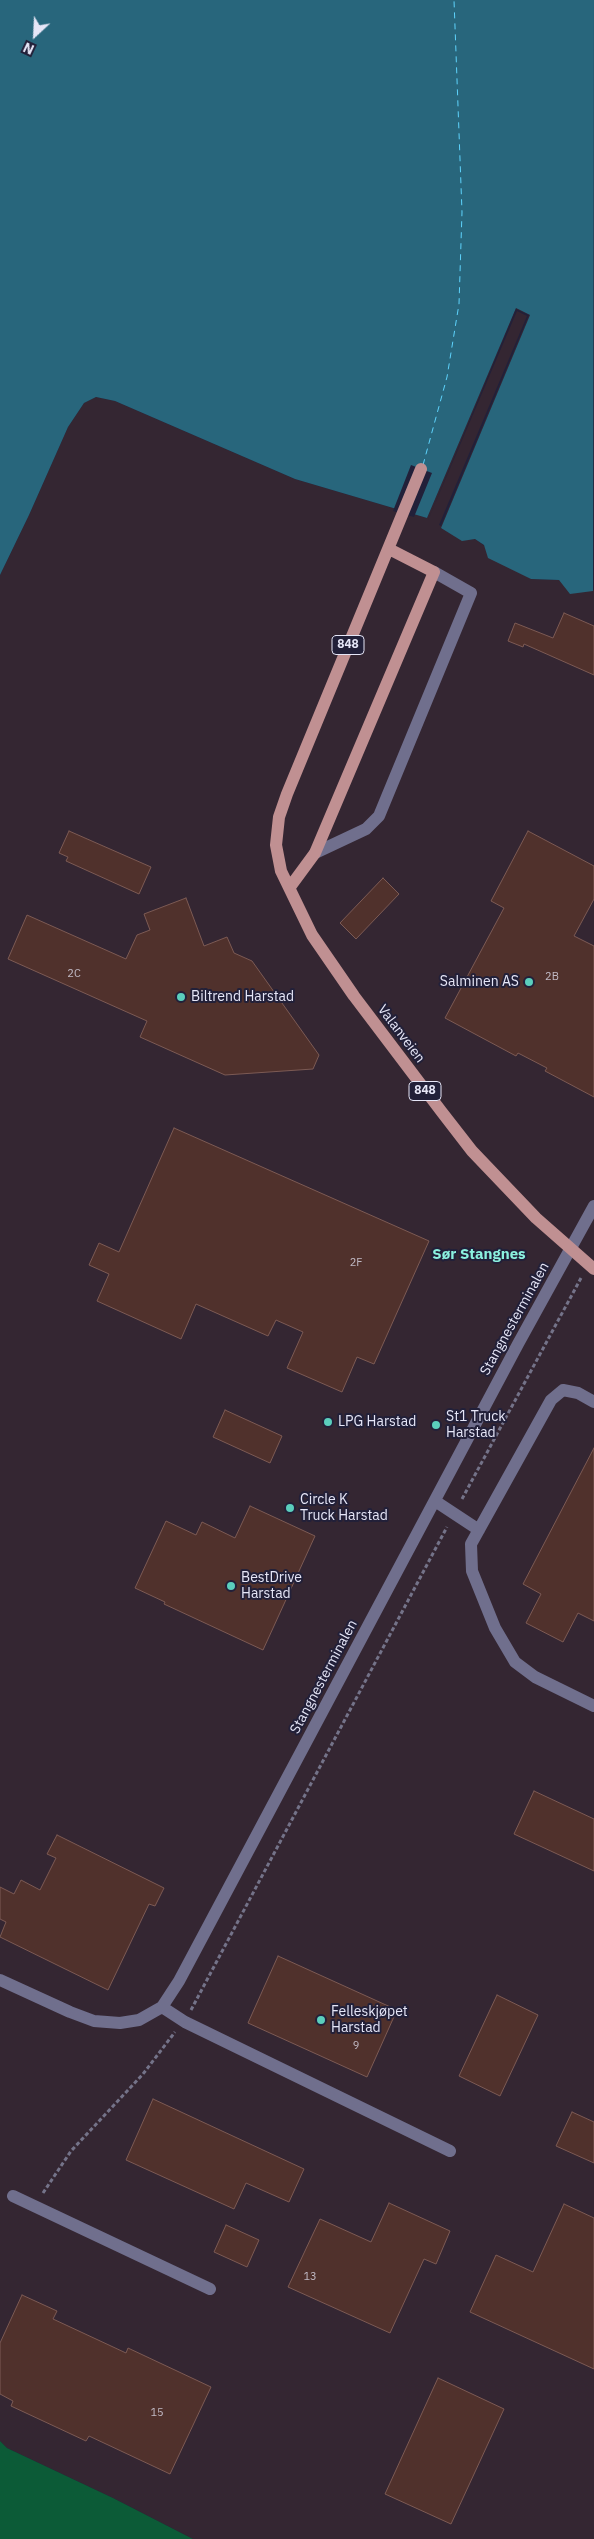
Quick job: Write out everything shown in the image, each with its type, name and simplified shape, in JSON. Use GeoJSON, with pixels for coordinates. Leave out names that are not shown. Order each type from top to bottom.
{"type":"FeatureCollection","features":[{"type":"Feature","properties":{"kind":"main road","name":"848"},"geometry":{"type":"LineString","coordinates":[[290,886],[281,871],[276,845],[279,817],[307,741],[422,469]]}},
{"type":"Feature","properties":{"kind":"main road"},"geometry":{"type":"LineString","coordinates":[[290,886],[315,853],[434,572],[389,549]]}},
{"type":"Feature","properties":{"kind":"main road","name":"Valanveien"},"geometry":{"type":"LineString","coordinates":[[290,886],[295,902],[312,936],[354,996],[472,1151],[536,1218],[591,1266]]}},
{"type":"Feature","properties":{"kind":"street"},"geometry":{"type":"LineString","coordinates":[[315,853],[366,829],[378,816],[386,799],[471,593],[434,572]]}},
{"type":"Feature","properties":{"kind":"street","name":"Stangnesterminalen"},"geometry":{"type":"LineString","coordinates":[[0,1980],[70,2012],[94,2020],[120,2024],[139,2020],[162,2007],[179,1981],[518,1344],[594,1206]]}},
{"type":"Feature","properties":{"kind":"street"},"geometry":{"type":"LineString","coordinates":[[594,1402],[578,1393],[563,1390],[551,1400],[470,1544],[472,1571],[495,1628],[515,1662],[535,1676],[594,1706]]}},
{"type":"Feature","properties":{"kind":"street"},"geometry":{"type":"LineString","coordinates":[[435,1501],[479,1530]]}},
{"type":"Feature","properties":{"kind":"street"},"geometry":{"type":"LineString","coordinates":[[162,2007],[185,2022],[450,2152]]}},
{"type":"Feature","properties":{"kind":"street"},"geometry":{"type":"LineString","coordinates":[[13,2196],[210,2289]]}},
{"type":"Feature","properties":{"kind":"path"},"geometry":{"type":"LineString","coordinates":[[36,2206],[71,2151],[143,2074],[169,2038],[185,2022],[454,1514],[591,1266]]}},
{"type":"Feature","properties":{"kind":"shaded area"},"geometry":{"type":"Polygon","coordinates":[[[516,308],[530,315],[441,528],[462,540],[475,539],[531,579],[559,580],[594,590],[594,2539],[193,2539],[113,2498],[7,2448],[0,2441],[0,575],[68,427],[84,403],[96,397],[115,401],[295,479],[427,518],[516,308]]]}},
{"type":"Feature","properties":{"kind":"green space"},"geometry":{"type":"Polygon","coordinates":[[[0,2441],[7,2448],[113,2498],[193,2539],[0,2539],[0,2441]]]}},
{"type":"Feature","properties":{"kind":"water"},"geometry":{"type":"Polygon","coordinates":[[[0,0],[594,0],[593,591],[570,594],[559,580],[531,579],[488,558],[484,545],[475,539],[462,541],[441,528],[530,315],[516,308],[427,518],[295,479],[115,401],[96,397],[84,403],[68,427],[0,575],[0,0]]]}},
{"type":"Feature","properties":{"kind":"pier"},"geometry":{"type":"Polygon","coordinates":[[[516,309],[529,315],[441,526],[439,525],[527,316],[517,311],[428,520],[516,309]]]}},
{"type":"Feature","properties":{"kind":"pier"},"geometry":{"type":"Polygon","coordinates":[[[411,465],[432,473],[414,517],[393,511],[411,465]]]}},
{"type":"Feature","properties":{"kind":"building"},"geometry":{"type":"Polygon","coordinates":[[[564,613],[594,626],[594,675],[524,644],[523,647],[508,641],[515,623],[553,638],[564,613]]]}},
{"type":"Feature","properties":{"kind":"building"},"geometry":{"type":"Polygon","coordinates":[[[69,831],[151,867],[139,894],[66,861],[68,857],[59,853],[69,831]]]}},
{"type":"Feature","properties":{"kind":"building","name":"Salminen AS"},"geometry":{"type":"Polygon","coordinates":[[[528,831],[594,866],[594,899],[574,936],[594,946],[594,1097],[545,1071],[547,1068],[518,1053],[516,1056],[445,1018],[504,908],[491,901],[528,831]]]}},
{"type":"Feature","properties":{"kind":"building"},"geometry":{"type":"Polygon","coordinates":[[[383,878],[399,894],[356,939],[340,923],[383,878]]]}},
{"type":"Feature","properties":{"kind":"building"},"geometry":{"type":"Polygon","coordinates":[[[186,898],[204,946],[227,937],[234,953],[252,961],[319,1055],[313,1069],[225,1075],[140,1037],[147,1021],[8,959],[27,915],[126,959],[137,935],[150,930],[144,914],[186,898]]]}},
{"type":"Feature","properties":{"kind":"building"},"geometry":{"type":"Polygon","coordinates":[[[174,1128],[429,1241],[374,1364],[357,1357],[342,1392],[287,1368],[303,1332],[276,1320],[268,1336],[196,1304],[181,1339],[97,1301],[109,1274],[89,1265],[99,1243],[119,1252],[174,1128]]]}},
{"type":"Feature","properties":{"kind":"building"},"geometry":{"type":"Polygon","coordinates":[[[225,1410],[282,1436],[270,1463],[213,1437],[225,1410]]]}},
{"type":"Feature","properties":{"kind":"building"},"geometry":{"type":"Polygon","coordinates":[[[594,1448],[594,1621],[578,1613],[563,1642],[526,1623],[541,1594],[523,1584],[594,1448]]]}},
{"type":"Feature","properties":{"kind":"building"},"geometry":{"type":"Polygon","coordinates":[[[250,1506],[315,1536],[263,1650],[164,1604],[165,1602],[135,1588],[166,1521],[196,1535],[202,1522],[235,1538],[250,1506]]]}},
{"type":"Feature","properties":{"kind":"building"},"geometry":{"type":"Polygon","coordinates":[[[534,1791],[594,1819],[594,1871],[514,1834],[534,1791]]]}},
{"type":"Feature","properties":{"kind":"building"},"geometry":{"type":"Polygon","coordinates":[[[57,1835],[164,1888],[155,1906],[149,1904],[108,1990],[0,1937],[6,1922],[0,1919],[0,1887],[14,1894],[21,1880],[40,1890],[56,1858],[47,1854],[57,1835]]]}},
{"type":"Feature","properties":{"kind":"building"},"geometry":{"type":"Polygon","coordinates":[[[278,1956],[397,2010],[367,2077],[248,2023],[278,1956]]]}},
{"type":"Feature","properties":{"kind":"building"},"geometry":{"type":"Polygon","coordinates":[[[497,1995],[538,2015],[500,2096],[459,2076],[497,1995]]]}},
{"type":"Feature","properties":{"kind":"building"},"geometry":{"type":"Polygon","coordinates":[[[153,2099],[304,2169],[289,2202],[246,2183],[234,2209],[126,2160],[153,2099]]]}},
{"type":"Feature","properties":{"kind":"building"},"geometry":{"type":"Polygon","coordinates":[[[572,2112],[594,2122],[594,2163],[556,2146],[572,2112]]]}},
{"type":"Feature","properties":{"kind":"building"},"geometry":{"type":"Polygon","coordinates":[[[389,2203],[450,2231],[436,2264],[424,2259],[390,2333],[288,2287],[320,2219],[371,2242],[389,2203]]]}},
{"type":"Feature","properties":{"kind":"building"},"geometry":{"type":"Polygon","coordinates":[[[564,2204],[594,2218],[594,2369],[470,2312],[496,2255],[533,2272],[564,2204]]]}},
{"type":"Feature","properties":{"kind":"building"},"geometry":{"type":"Polygon","coordinates":[[[226,2225],[259,2240],[247,2267],[214,2252],[226,2225]]]}},
{"type":"Feature","properties":{"kind":"building"},"geometry":{"type":"Polygon","coordinates":[[[22,2295],[57,2311],[53,2319],[126,2353],[128,2348],[211,2387],[170,2474],[89,2436],[86,2441],[11,2406],[13,2401],[0,2394],[0,2343],[22,2295]]]}},
{"type":"Feature","properties":{"kind":"building"},"geometry":{"type":"Polygon","coordinates":[[[438,2378],[504,2409],[451,2524],[385,2494],[438,2378]]]}},
{"type":"Feature","properties":{"kind":"ferry route"},"geometry":{"type":"LineString","coordinates":[[423,465],[447,377],[459,304],[462,212],[454,0]]}},
{"type":"Feature","properties":{"kind":"place","name":"Salminen AS"},"geometry":{"type":"Point","coordinates":[529,982]}},
{"type":"Feature","properties":{"kind":"place","name":"Biltrend Harstad"},"geometry":{"type":"Point","coordinates":[181,997]}},
{"type":"Feature","properties":{"kind":"place","name":"LPG Harstad"},"geometry":{"type":"Point","coordinates":[328,1422]}},
{"type":"Feature","properties":{"kind":"place","name":"St1 Truck Harstad"},"geometry":{"type":"Point","coordinates":[436,1425]}},
{"type":"Feature","properties":{"kind":"place","name":"Circle K Truck Harstad"},"geometry":{"type":"Point","coordinates":[290,1508]}},
{"type":"Feature","properties":{"kind":"place","name":"BestDrive Harstad"},"geometry":{"type":"Point","coordinates":[231,1586]}},
{"type":"Feature","properties":{"kind":"place","name":"Felleskjøpet Harstad"},"geometry":{"type":"Point","coordinates":[321,2020]}},
{"type":"Feature","properties":{"kind":"district","name":"Sør Stangnes"},"geometry":{"type":"Point","coordinates":[479,1255]}}]}
